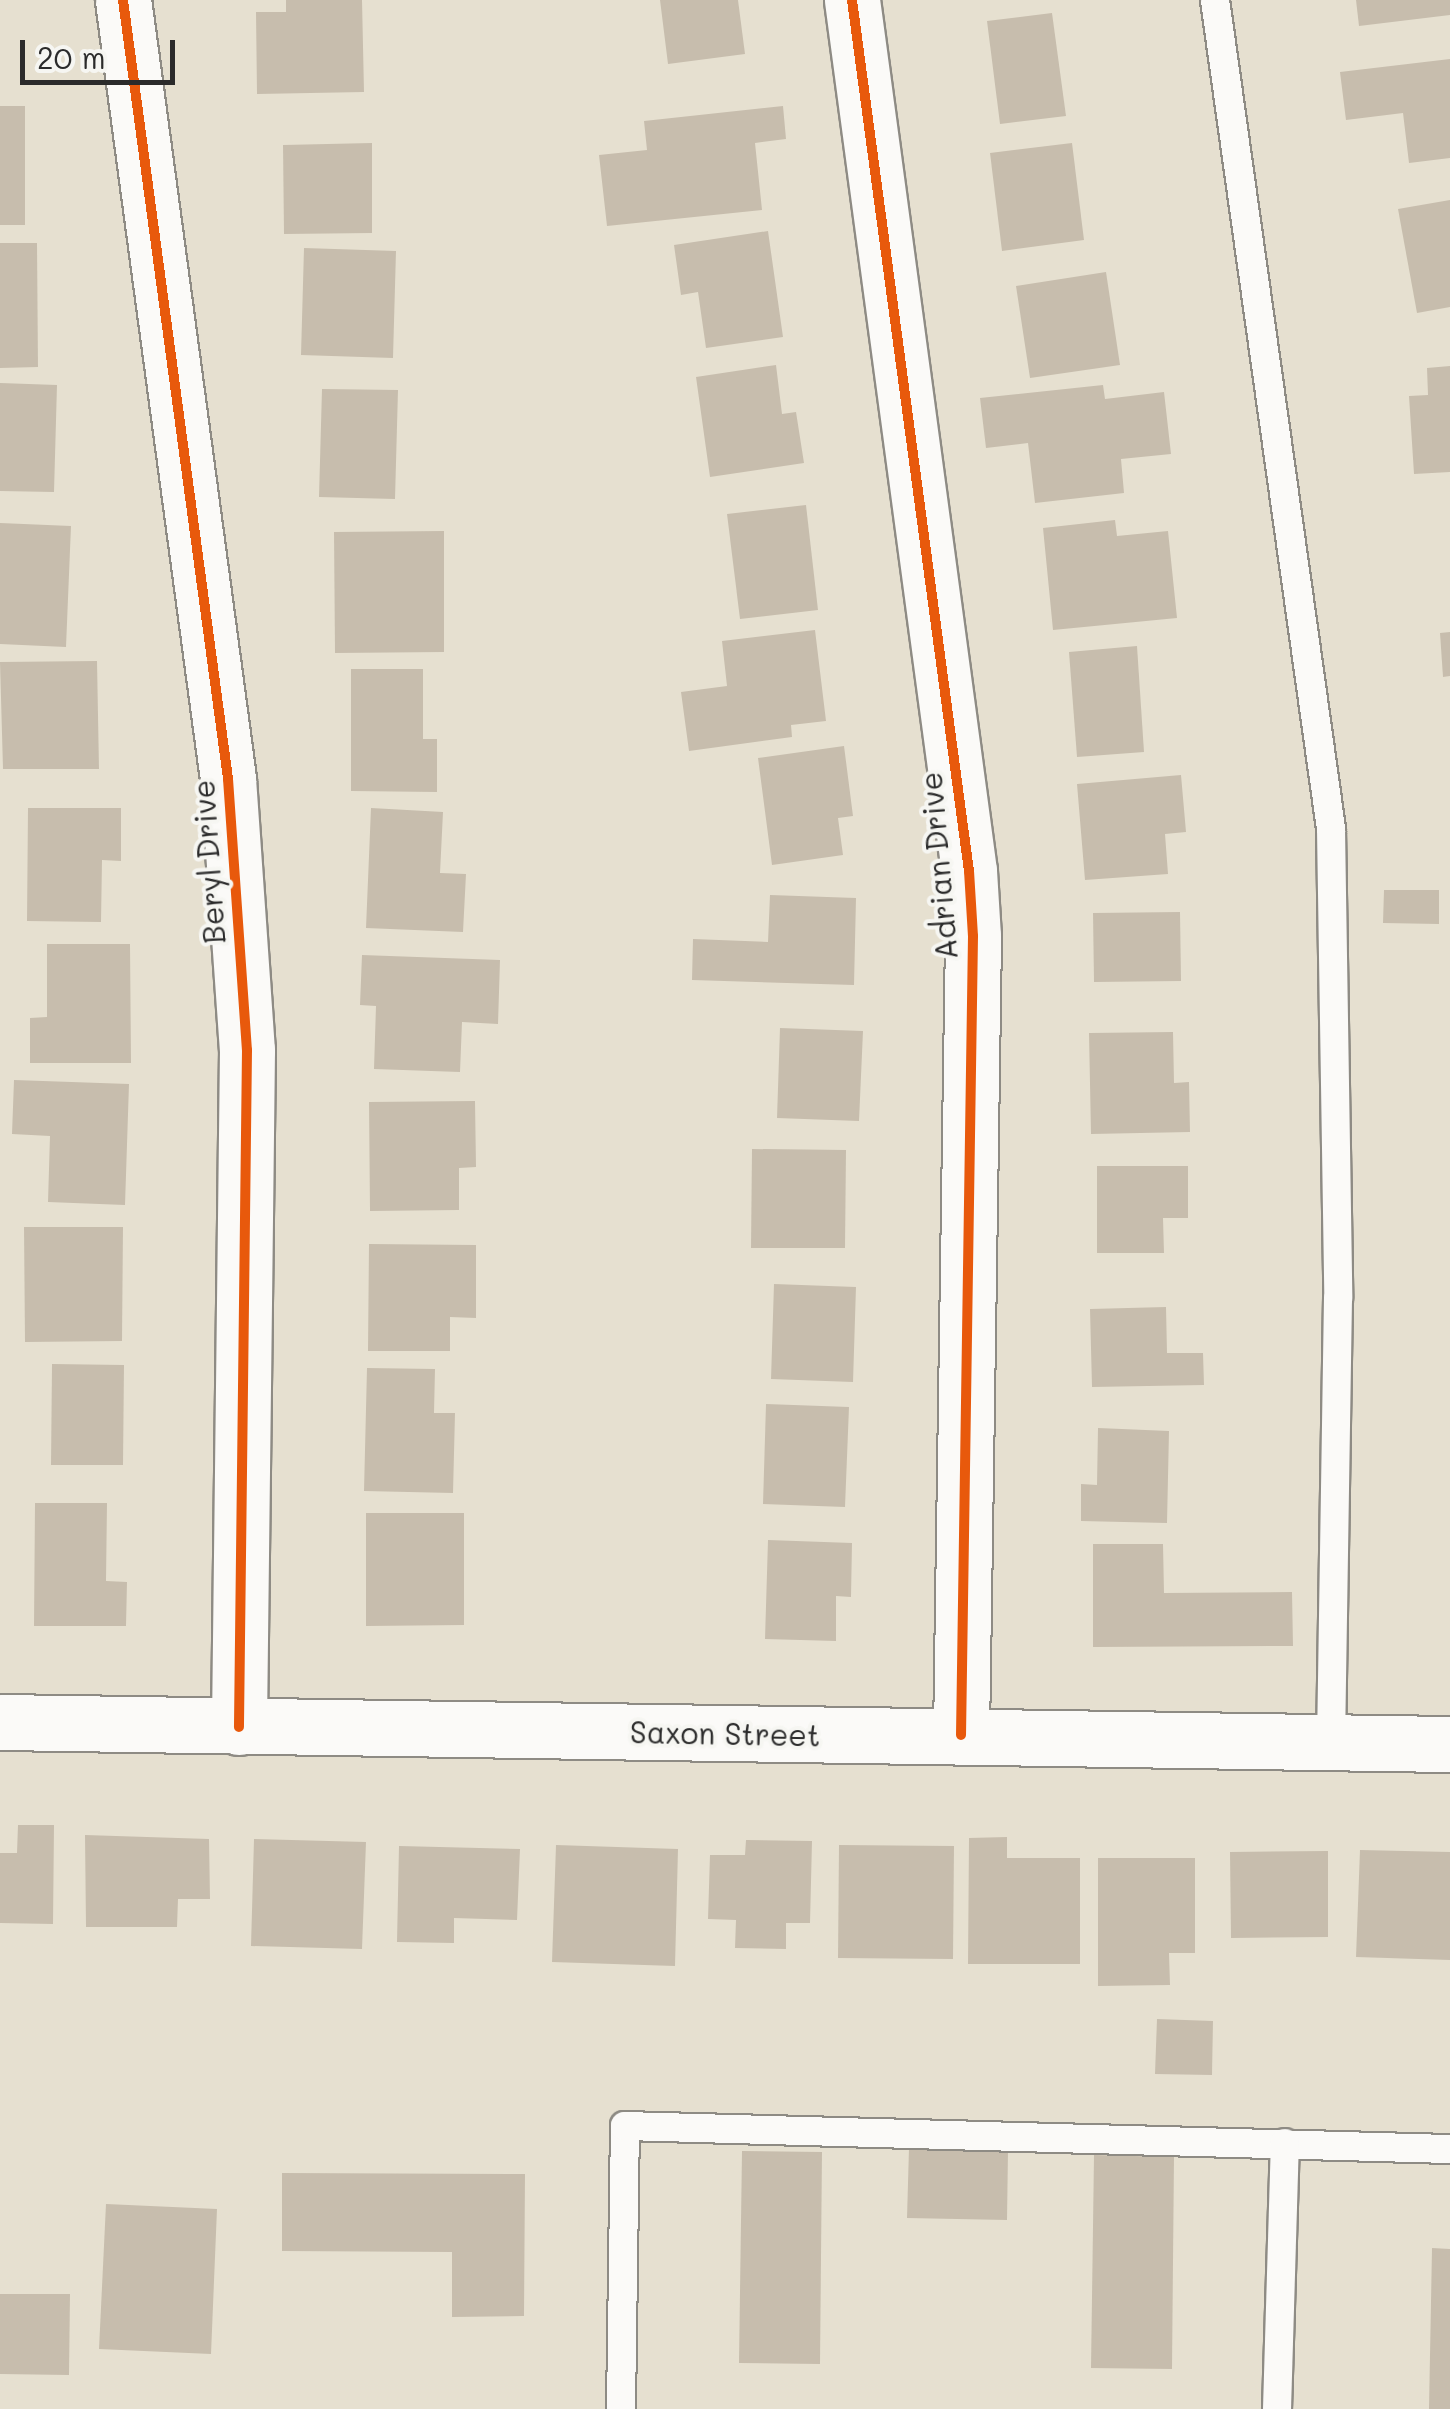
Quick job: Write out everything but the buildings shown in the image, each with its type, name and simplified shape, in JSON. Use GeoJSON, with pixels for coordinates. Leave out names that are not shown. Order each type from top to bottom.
{"type":"FeatureCollection","features":[{"type":"Feature","properties":{"kind":"street","name":"Beryl Drive"},"geometry":{"type":"LineString","coordinates":[[123,0],[228,779],[244,1011],[239,1727]]}},
{"type":"Feature","properties":{"kind":"street","name":"Adrian Drive"},"geometry":{"type":"LineString","coordinates":[[852,0],[969,871],[973,936],[961,1735]]}},
{"type":"Feature","properties":{"kind":"street","name":"Saxon Street"},"geometry":{"type":"LineString","coordinates":[[0,1722],[1450,1744]]}},
{"type":"Feature","properties":{"kind":"lane"},"geometry":{"type":"LineString","coordinates":[[1215,0],[1330,829],[1338,1298],[1331,1742]]}},
{"type":"Feature","properties":{"kind":"lane"},"geometry":{"type":"LineString","coordinates":[[620,2409],[625,2126],[1450,2149]]}},
{"type":"Feature","properties":{"kind":"lane"},"geometry":{"type":"LineString","coordinates":[[1277,2409],[1285,2143]]}},
{"type":"Feature","properties":{"kind":"cycle path"},"geometry":{"type":"LineString","coordinates":[[123,0],[228,779],[247,1050],[239,1727]]}},
{"type":"Feature","properties":{"kind":"cycle path"},"geometry":{"type":"LineString","coordinates":[[852,0],[969,871],[973,936],[961,1735]]}}]}
